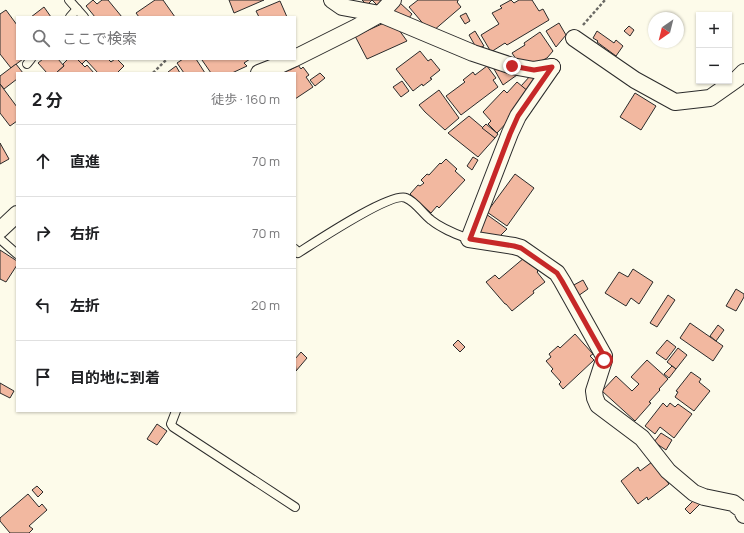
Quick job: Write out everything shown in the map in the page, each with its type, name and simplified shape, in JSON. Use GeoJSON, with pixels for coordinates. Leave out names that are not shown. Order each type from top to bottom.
{"type":"FeatureCollection","features":[{"type":"Feature","properties":{"kind":"street"},"geometry":{"type":"LineString","coordinates":[[332,0],[342,7],[380,14],[473,53],[512,66],[534,70],[552,67],[518,116],[470,239],[521,248],[557,273],[604,356],[594,391],[598,404],[642,438],[668,471],[694,493],[704,497],[733,503],[741,509],[744,515]]}},
{"type":"Feature","properties":{"kind":"street"},"geometry":{"type":"LineString","coordinates":[[296,57],[380,14],[393,0]]}},
{"type":"Feature","properties":{"kind":"street"},"geometry":{"type":"LineString","coordinates":[[574,38],[635,80],[676,102],[710,98],[737,79],[744,72]]}},
{"type":"Feature","properties":{"kind":"street"},"geometry":{"type":"LineString","coordinates":[[262,72],[290,60]]}},
{"type":"Feature","properties":{"kind":"street"},"geometry":{"type":"LineString","coordinates":[[0,230],[16,215]]}},
{"type":"Feature","properties":{"kind":"lane"},"geometry":{"type":"LineString","coordinates":[[69,0],[76,10],[83,16]]}},
{"type":"Feature","properties":{"kind":"lane"},"geometry":{"type":"LineString","coordinates":[[71,16],[76,10]]}},
{"type":"Feature","properties":{"kind":"lane"},"geometry":{"type":"LineString","coordinates":[[296,250],[298,253],[359,216],[395,198],[404,196],[411,200],[431,220],[450,232],[470,239]]}},
{"type":"Feature","properties":{"kind":"lane"},"geometry":{"type":"LineString","coordinates":[[0,239],[16,253]]}},
{"type":"Feature","properties":{"kind":"lane"},"geometry":{"type":"LineString","coordinates":[[176,412],[171,424],[173,428],[295,507]]}},
{"type":"Feature","properties":{"kind":"path"},"geometry":{"type":"LineString","coordinates":[[574,38],[582,26],[605,0]]}},
{"type":"Feature","properties":{"kind":"path"},"geometry":{"type":"LineString","coordinates":[[154,72],[165,60]]}},
{"type":"Feature","properties":{"kind":"building"},"geometry":{"type":"Polygon","coordinates":[[[93,0],[97,4],[102,0],[108,0],[121,16],[94,16],[86,6],[93,0]]]}},
{"type":"Feature","properties":{"kind":"building"},"geometry":{"type":"Polygon","coordinates":[[[155,0],[163,0],[174,16],[138,16],[136,13],[155,0]]]}},
{"type":"Feature","properties":{"kind":"building"},"geometry":{"type":"Polygon","coordinates":[[[229,0],[264,0],[234,13],[229,0]]]}},
{"type":"Feature","properties":{"kind":"building"},"geometry":{"type":"Polygon","coordinates":[[[362,0],[372,0],[367,5],[362,0]]]}},
{"type":"Feature","properties":{"kind":"building"},"geometry":{"type":"Polygon","coordinates":[[[372,0],[385,0],[379,7],[372,0]]]}},
{"type":"Feature","properties":{"kind":"building"},"geometry":{"type":"Polygon","coordinates":[[[418,0],[458,0],[457,2],[461,7],[433,31],[428,26],[426,27],[409,7],[418,0]]]}},
{"type":"Feature","properties":{"kind":"building"},"geometry":{"type":"Polygon","coordinates":[[[511,0],[514,3],[519,0],[532,0],[539,11],[543,9],[549,20],[507,45],[505,43],[491,52],[481,35],[499,24],[492,13],[502,8],[500,6],[511,0]]]}},
{"type":"Feature","properties":{"kind":"building"},"geometry":{"type":"Polygon","coordinates":[[[280,1],[287,16],[258,16],[256,11],[280,1]]]}},
{"type":"Feature","properties":{"kind":"building"},"geometry":{"type":"Polygon","coordinates":[[[400,3],[412,14],[406,22],[393,11],[400,3]]]}},
{"type":"Feature","properties":{"kind":"building"},"geometry":{"type":"Polygon","coordinates":[[[44,7],[50,16],[32,16],[44,7]]]}},
{"type":"Feature","properties":{"kind":"building"},"geometry":{"type":"Polygon","coordinates":[[[6,10],[16,24],[16,60],[22,60],[11,68],[0,54],[0,14],[6,10]]]}},
{"type":"Feature","properties":{"kind":"building"},"geometry":{"type":"Polygon","coordinates":[[[466,13],[470,21],[465,24],[460,16],[466,13]]]}},
{"type":"Feature","properties":{"kind":"building"},"geometry":{"type":"Polygon","coordinates":[[[384,23],[399,30],[407,41],[367,59],[355,36],[384,23]]]}},
{"type":"Feature","properties":{"kind":"building"},"geometry":{"type":"Polygon","coordinates":[[[559,23],[566,35],[556,47],[546,31],[559,23]]]}},
{"type":"Feature","properties":{"kind":"building"},"geometry":{"type":"Polygon","coordinates":[[[629,26],[634,30],[630,36],[624,31],[629,26]]]}},
{"type":"Feature","properties":{"kind":"building"},"geometry":{"type":"Polygon","coordinates":[[[475,31],[484,46],[477,49],[469,35],[475,31]]]}},
{"type":"Feature","properties":{"kind":"building"},"geometry":{"type":"Polygon","coordinates":[[[597,31],[614,43],[616,40],[623,46],[616,56],[593,38],[597,31]]]}},
{"type":"Feature","properties":{"kind":"building"},"geometry":{"type":"Polygon","coordinates":[[[540,32],[553,51],[547,58],[535,64],[518,62],[512,53],[525,45],[524,43],[540,32]]]}},
{"type":"Feature","properties":{"kind":"building"},"geometry":{"type":"Polygon","coordinates":[[[420,51],[428,61],[431,59],[440,70],[423,86],[422,84],[413,91],[396,69],[420,51]]]}},
{"type":"Feature","properties":{"kind":"building"},"geometry":{"type":"Polygon","coordinates":[[[42,60],[59,60],[64,66],[57,72],[46,72],[38,63],[42,60]]]}},
{"type":"Feature","properties":{"kind":"building"},"geometry":{"type":"Polygon","coordinates":[[[67,60],[78,60],[85,67],[87,65],[93,72],[57,72],[64,66],[63,64],[67,60]]]}},
{"type":"Feature","properties":{"kind":"building"},"geometry":{"type":"Polygon","coordinates":[[[78,60],[86,60],[82,64],[78,60]]]}},
{"type":"Feature","properties":{"kind":"building"},"geometry":{"type":"Polygon","coordinates":[[[86,60],[109,60],[111,62],[118,60],[124,66],[118,72],[97,72],[86,60]]]}},
{"type":"Feature","properties":{"kind":"building"},"geometry":{"type":"Polygon","coordinates":[[[182,60],[197,60],[204,72],[183,72],[177,63],[182,60]]]}},
{"type":"Feature","properties":{"kind":"building"},"geometry":{"type":"Polygon","coordinates":[[[202,60],[248,60],[244,63],[247,66],[234,72],[210,72],[202,60]]]}},
{"type":"Feature","properties":{"kind":"building"},"geometry":{"type":"Polygon","coordinates":[[[16,64],[22,72],[16,72],[16,80],[4,89],[0,84],[0,76],[16,64]]]}},
{"type":"Feature","properties":{"kind":"building"},"geometry":{"type":"Polygon","coordinates":[[[298,65],[301,69],[303,67],[309,75],[306,77],[313,87],[296,98],[296,72],[282,72],[288,68],[290,70],[298,65]]]}},
{"type":"Feature","properties":{"kind":"building"},"geometry":{"type":"Polygon","coordinates":[[[176,66],[179,72],[168,72],[176,66]]]}},
{"type":"Feature","properties":{"kind":"building"},"geometry":{"type":"Polygon","coordinates":[[[487,66],[496,78],[493,80],[498,87],[461,115],[446,96],[465,82],[463,80],[473,72],[475,75],[487,66]]]}},
{"type":"Feature","properties":{"kind":"building"},"geometry":{"type":"Polygon","coordinates":[[[495,68],[517,75],[503,85],[494,69],[495,68]]]}},
{"type":"Feature","properties":{"kind":"building"},"geometry":{"type":"Polygon","coordinates":[[[320,73],[325,78],[315,86],[310,80],[320,73]]]}},
{"type":"Feature","properties":{"kind":"building"},"geometry":{"type":"Polygon","coordinates":[[[531,75],[538,81],[529,92],[521,86],[531,75]]]}},
{"type":"Feature","properties":{"kind":"building"},"geometry":{"type":"Polygon","coordinates":[[[402,81],[409,91],[401,97],[393,87],[402,81]]]}},
{"type":"Feature","properties":{"kind":"building"},"geometry":{"type":"Polygon","coordinates":[[[517,82],[529,92],[508,117],[510,119],[497,133],[488,124],[491,121],[483,112],[504,90],[507,93],[517,82]]]}},
{"type":"Feature","properties":{"kind":"building"},"geometry":{"type":"Polygon","coordinates":[[[0,84],[16,106],[16,122],[10,126],[0,113],[0,84]]]}},
{"type":"Feature","properties":{"kind":"building"},"geometry":{"type":"Polygon","coordinates":[[[439,90],[459,118],[445,130],[419,105],[439,90]]]}},
{"type":"Feature","properties":{"kind":"building"},"geometry":{"type":"Polygon","coordinates":[[[635,93],[656,106],[641,130],[620,117],[635,93]]]}},
{"type":"Feature","properties":{"kind":"building"},"geometry":{"type":"Polygon","coordinates":[[[469,116],[495,138],[478,157],[448,133],[469,116]]]}},
{"type":"Feature","properties":{"kind":"building"},"geometry":{"type":"Polygon","coordinates":[[[486,124],[498,134],[495,138],[482,128],[486,124]]]}},
{"type":"Feature","properties":{"kind":"building"},"geometry":{"type":"Polygon","coordinates":[[[0,143],[9,159],[0,164],[0,143]]]}},
{"type":"Feature","properties":{"kind":"building"},"geometry":{"type":"Polygon","coordinates":[[[473,157],[478,160],[472,170],[467,166],[473,157]]]}},
{"type":"Feature","properties":{"kind":"building"},"geometry":{"type":"Polygon","coordinates":[[[446,159],[457,169],[455,171],[465,180],[439,208],[437,206],[431,213],[410,194],[418,185],[420,186],[424,183],[421,180],[427,174],[429,175],[446,159]]]}},
{"type":"Feature","properties":{"kind":"building"},"geometry":{"type":"Polygon","coordinates":[[[515,174],[534,188],[507,226],[487,212],[515,174]]]}},
{"type":"Feature","properties":{"kind":"building"},"geometry":{"type":"Polygon","coordinates":[[[486,214],[507,229],[500,236],[484,235],[478,231],[486,214]]]}},
{"type":"Feature","properties":{"kind":"building"},"geometry":{"type":"Polygon","coordinates":[[[0,250],[16,260],[16,267],[6,282],[0,279],[0,250]]]}},
{"type":"Feature","properties":{"kind":"building"},"geometry":{"type":"Polygon","coordinates":[[[524,258],[530,265],[532,263],[545,282],[512,311],[486,282],[495,275],[499,279],[524,258]]]}},
{"type":"Feature","properties":{"kind":"building"},"geometry":{"type":"Polygon","coordinates":[[[633,269],[653,282],[639,304],[631,298],[626,306],[605,293],[619,272],[628,277],[633,269]]]}},
{"type":"Feature","properties":{"kind":"building"},"geometry":{"type":"Polygon","coordinates":[[[583,280],[588,289],[578,296],[572,286],[583,280]]]}},
{"type":"Feature","properties":{"kind":"building"},"geometry":{"type":"Polygon","coordinates":[[[736,289],[744,294],[744,297],[736,311],[726,306],[736,289]]]}},
{"type":"Feature","properties":{"kind":"building"},"geometry":{"type":"Polygon","coordinates":[[[668,295],[675,300],[657,327],[650,323],[668,295]]]}},
{"type":"Feature","properties":{"kind":"building"},"geometry":{"type":"Polygon","coordinates":[[[690,323],[723,346],[713,361],[680,338],[690,323]]]}},
{"type":"Feature","properties":{"kind":"building"},"geometry":{"type":"Polygon","coordinates":[[[718,325],[724,330],[716,341],[710,336],[718,325]]]}},
{"type":"Feature","properties":{"kind":"building"},"geometry":{"type":"Polygon","coordinates":[[[575,334],[593,354],[590,356],[594,360],[563,389],[559,384],[561,382],[551,371],[553,369],[546,361],[551,357],[549,354],[558,346],[560,348],[575,334]]]}},
{"type":"Feature","properties":{"kind":"building"},"geometry":{"type":"Polygon","coordinates":[[[458,340],[465,347],[460,352],[453,345],[458,340]]]}},
{"type":"Feature","properties":{"kind":"building"},"geometry":{"type":"Polygon","coordinates":[[[667,340],[676,347],[666,360],[656,353],[667,340]]]}},
{"type":"Feature","properties":{"kind":"building"},"geometry":{"type":"Polygon","coordinates":[[[678,348],[687,355],[676,369],[667,362],[678,348]]]}},
{"type":"Feature","properties":{"kind":"building"},"geometry":{"type":"Polygon","coordinates":[[[301,352],[307,358],[296,371],[296,358],[301,352]]]}},
{"type":"Feature","properties":{"kind":"building"},"geometry":{"type":"Polygon","coordinates":[[[647,360],[668,379],[649,402],[651,403],[635,421],[602,391],[616,376],[632,391],[639,384],[631,377],[647,360]]]}},
{"type":"Feature","properties":{"kind":"building"},"geometry":{"type":"Polygon","coordinates":[[[672,366],[676,369],[669,378],[664,374],[672,366]]]}},
{"type":"Feature","properties":{"kind":"building"},"geometry":{"type":"Polygon","coordinates":[[[691,372],[701,379],[699,382],[710,391],[694,411],[675,397],[678,392],[676,391],[691,372]]]}},
{"type":"Feature","properties":{"kind":"building"},"geometry":{"type":"Polygon","coordinates":[[[0,383],[14,391],[10,398],[0,393],[0,383]]]}},
{"type":"Feature","properties":{"kind":"building"},"geometry":{"type":"Polygon","coordinates":[[[663,403],[667,407],[670,403],[675,407],[678,404],[692,414],[674,438],[660,427],[655,434],[645,426],[663,403]]]}},
{"type":"Feature","properties":{"kind":"building"},"geometry":{"type":"Polygon","coordinates":[[[157,424],[167,431],[157,445],[147,439],[157,424]]]}},
{"type":"Feature","properties":{"kind":"building"},"geometry":{"type":"Polygon","coordinates":[[[661,433],[672,440],[666,450],[654,442],[661,433]]]}},
{"type":"Feature","properties":{"kind":"building"},"geometry":{"type":"Polygon","coordinates":[[[652,462],[669,484],[648,500],[647,497],[638,504],[621,481],[638,467],[640,471],[652,462]]]}},
{"type":"Feature","properties":{"kind":"building"},"geometry":{"type":"Polygon","coordinates":[[[37,486],[43,492],[38,497],[32,490],[37,486]]]}},
{"type":"Feature","properties":{"kind":"building"},"geometry":{"type":"Polygon","coordinates":[[[28,494],[39,507],[42,504],[47,510],[29,526],[33,529],[29,533],[10,533],[0,521],[0,518],[28,494]]]}},
{"type":"Feature","properties":{"kind":"building"},"geometry":{"type":"Polygon","coordinates":[[[694,500],[701,503],[690,514],[685,509],[694,500]]]}},
{"type":"Feature","properties":{"kind":"route"},"geometry":{"type":"LineString","coordinates":[[512,66],[534,70],[552,67],[518,116],[470,239],[521,248],[557,273],[604,356],[604,360]]}}]}
